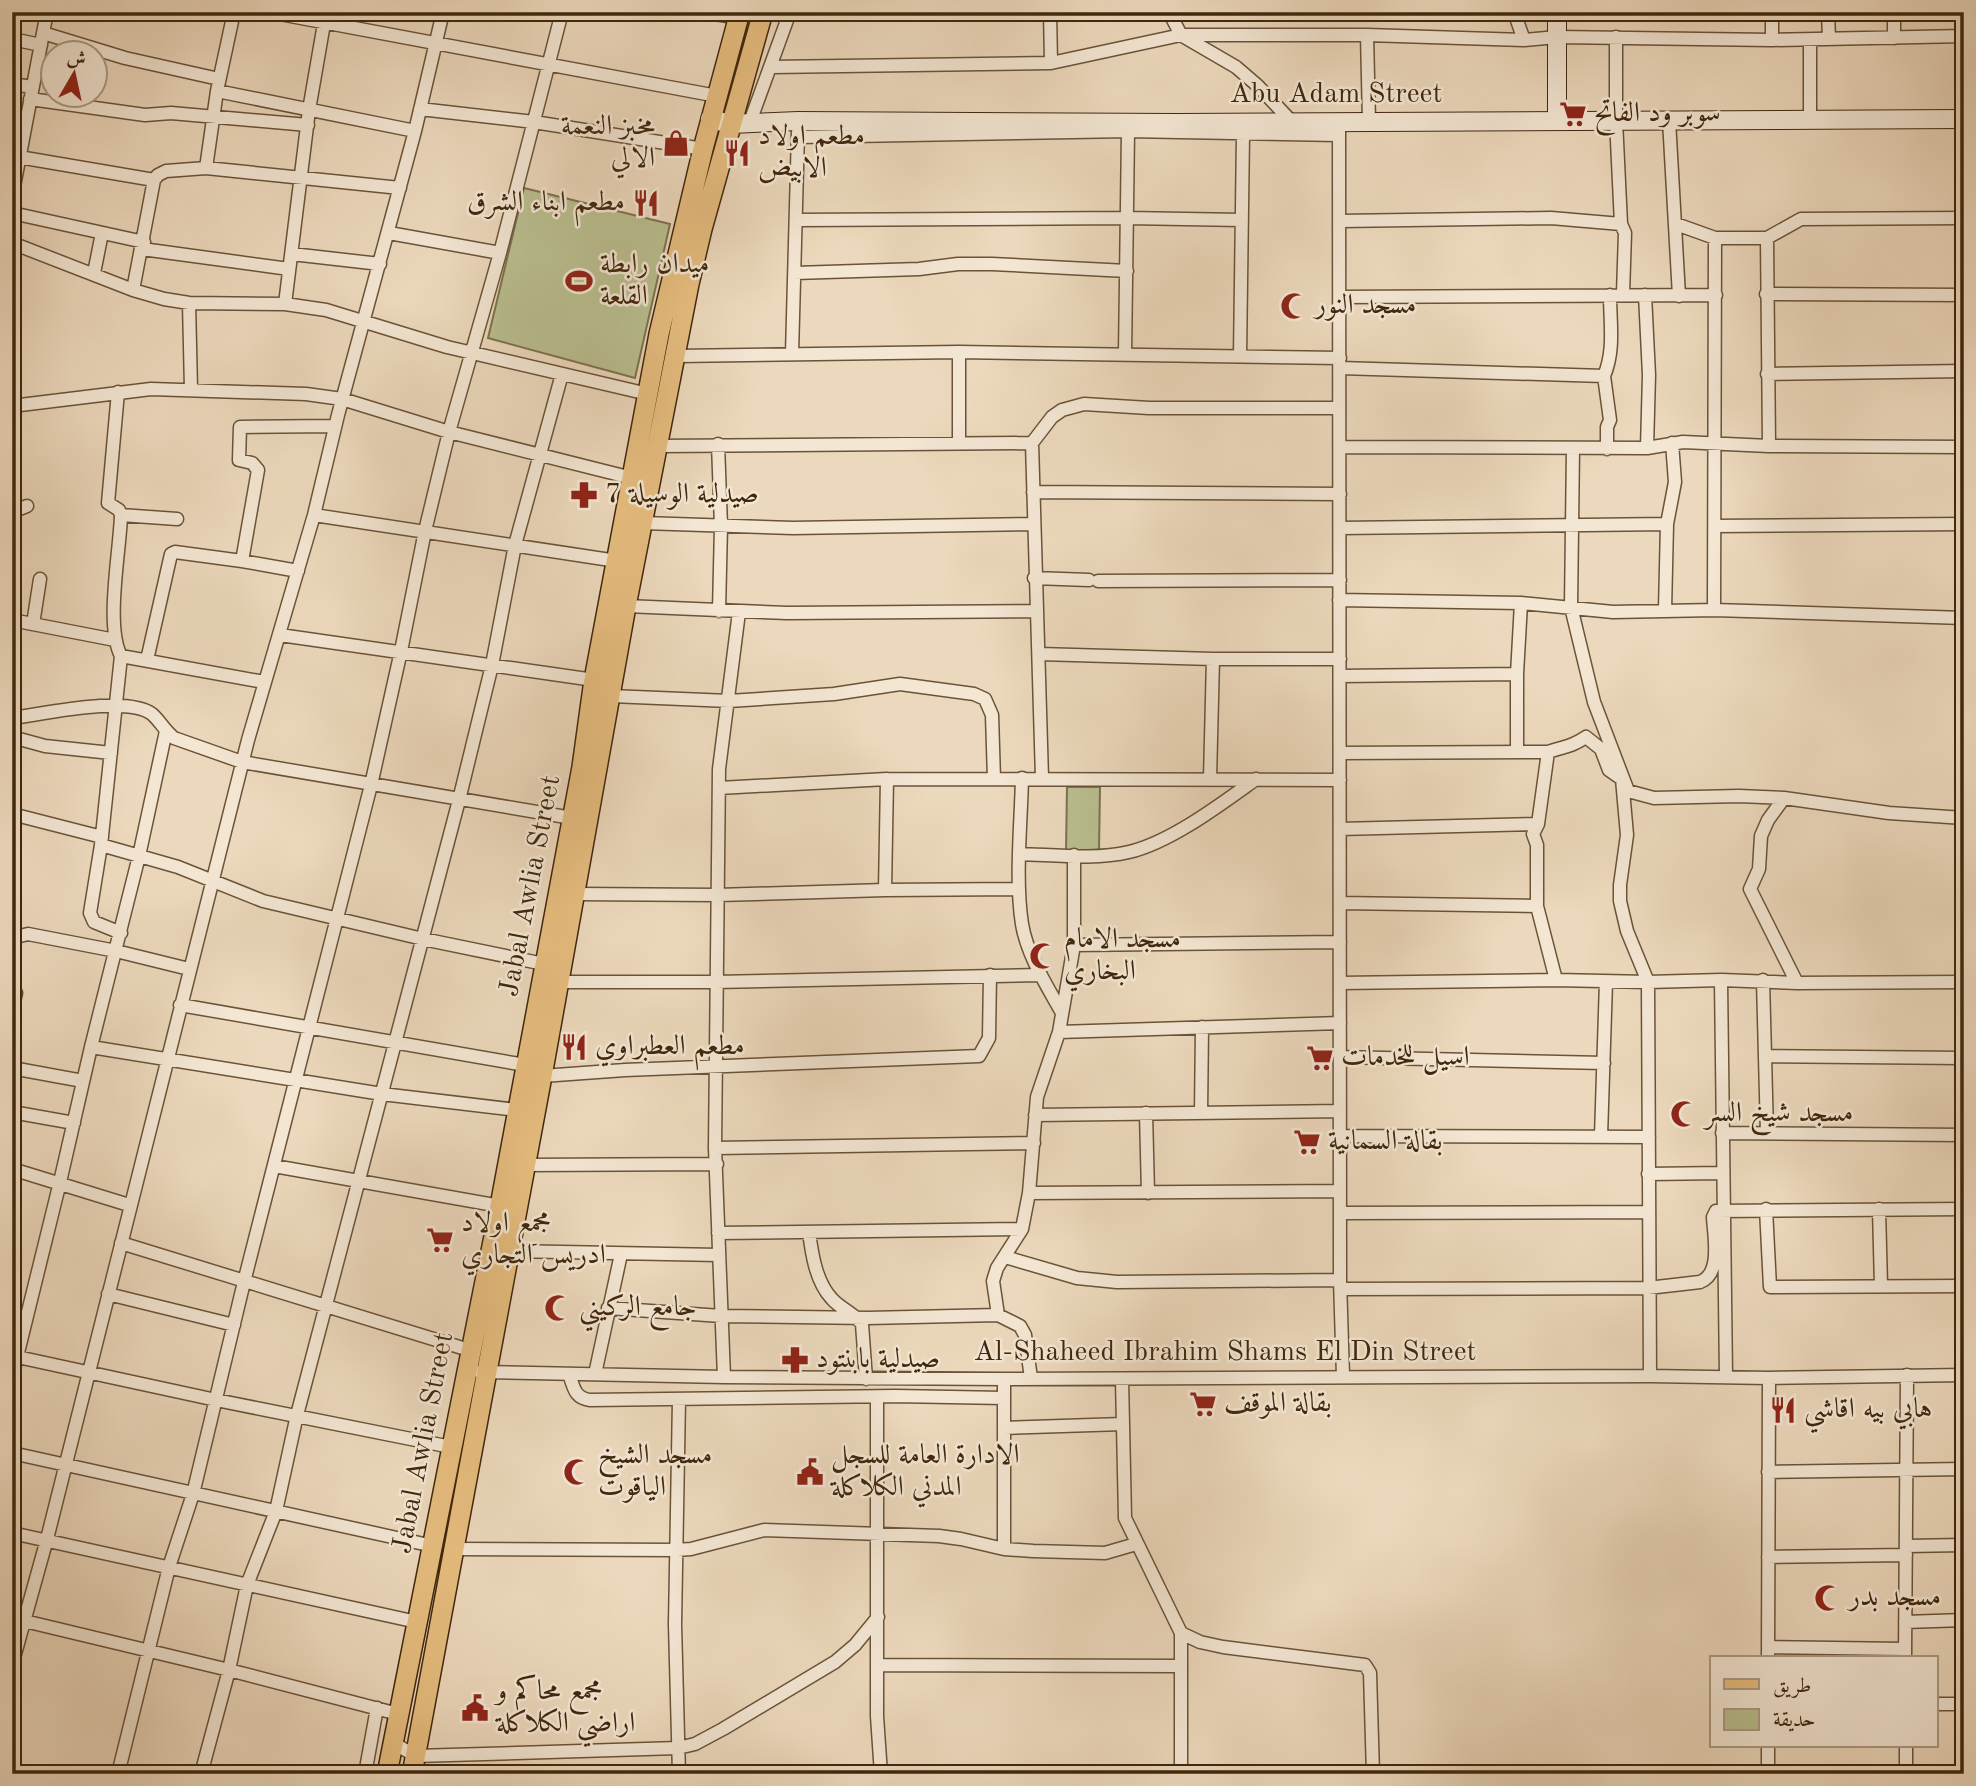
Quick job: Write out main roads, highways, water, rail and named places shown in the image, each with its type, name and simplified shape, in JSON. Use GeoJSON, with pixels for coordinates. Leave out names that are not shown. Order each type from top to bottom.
{"type":"FeatureCollection","features":[{"type":"Feature","properties":{"kind":"main road","name":"Jabal Awlia Street"},"geometry":{"type":"LineString","coordinates":[[387,1774],[517,1111],[534,1071],[559,982],[626,606],[689,284],[702,229],[740,123],[763,12]]}},
{"type":"Feature","properties":{"kind":"main road","name":"Jabal Awlia Street"},"geometry":{"type":"LineString","coordinates":[[414,1765],[525,1165],[544,964],[582,767],[594,680],[683,226],[739,15]]}},
{"type":"Feature","properties":{"kind":"place","name":"سوبر ود الفاتح"},"geometry":{"type":"Point","coordinates":[1573,114]}},
{"type":"Feature","properties":{"kind":"place","name":"مخبز النعمة الالي"},"geometry":{"type":"Point","coordinates":[676,143]}},
{"type":"Feature","properties":{"kind":"place","name":"مطعم اولاد الابيض"},"geometry":{"type":"Point","coordinates":[737,153]}},
{"type":"Feature","properties":{"kind":"place","name":"مطعم ابناء الشرق"},"geometry":{"type":"Point","coordinates":[646,203]}},
{"type":"Feature","properties":{"kind":"place","name":"ميدان رابطة القلعة"},"geometry":{"type":"Point","coordinates":[579,281]}},
{"type":"Feature","properties":{"kind":"place","name":"مسجد النور"},"geometry":{"type":"Point","coordinates":[1294,306]}},
{"type":"Feature","properties":{"kind":"place","name":"صيدلية الوسيلة 7"},"geometry":{"type":"Point","coordinates":[584,495]}},
{"type":"Feature","properties":{"kind":"place","name":"مسجد الامام البخاري"},"geometry":{"type":"Point","coordinates":[1043,956]}},
{"type":"Feature","properties":{"kind":"place","name":"مطعم العطبراوي"},"geometry":{"type":"Point","coordinates":[574,1047]}},
{"type":"Feature","properties":{"kind":"place","name":"اسيل للخدمات"},"geometry":{"type":"Point","coordinates":[1320,1058]}},
{"type":"Feature","properties":{"kind":"place","name":"مسجد شيخ السر"},"geometry":{"type":"Point","coordinates":[1684,1114]}},
{"type":"Feature","properties":{"kind":"place","name":"بقالة السمانية"},"geometry":{"type":"Point","coordinates":[1307,1142]}},
{"type":"Feature","properties":{"kind":"place","name":"مجمع اولاد ادريس التجاري"},"geometry":{"type":"Point","coordinates":[440,1240]}},
{"type":"Feature","properties":{"kind":"place","name":"جامع الركيني"},"geometry":{"type":"Point","coordinates":[558,1308]}},
{"type":"Feature","properties":{"kind":"place","name":"صيدلية بابنتود"},"geometry":{"type":"Point","coordinates":[795,1360]}},
{"type":"Feature","properties":{"kind":"place","name":"بقالة الموقف"},"geometry":{"type":"Point","coordinates":[1203,1404]}},
{"type":"Feature","properties":{"kind":"place","name":"هابي بيه اقاشي"},"geometry":{"type":"Point","coordinates":[1783,1410]}},
{"type":"Feature","properties":{"kind":"place","name":"مسجد الشيخ الياقوت"},"geometry":{"type":"Point","coordinates":[577,1472]}},
{"type":"Feature","properties":{"kind":"place","name":"الادارة العامة للسجل المدني الكلاكلة"},"geometry":{"type":"Point","coordinates":[810,1472]}},
{"type":"Feature","properties":{"kind":"place","name":"مسجد بدر"},"geometry":{"type":"Point","coordinates":[1828,1598]}},
{"type":"Feature","properties":{"kind":"place","name":"مجمع محاكم و اراضي الكلاكلة"},"geometry":{"type":"Point","coordinates":[475,1708]}}]}
